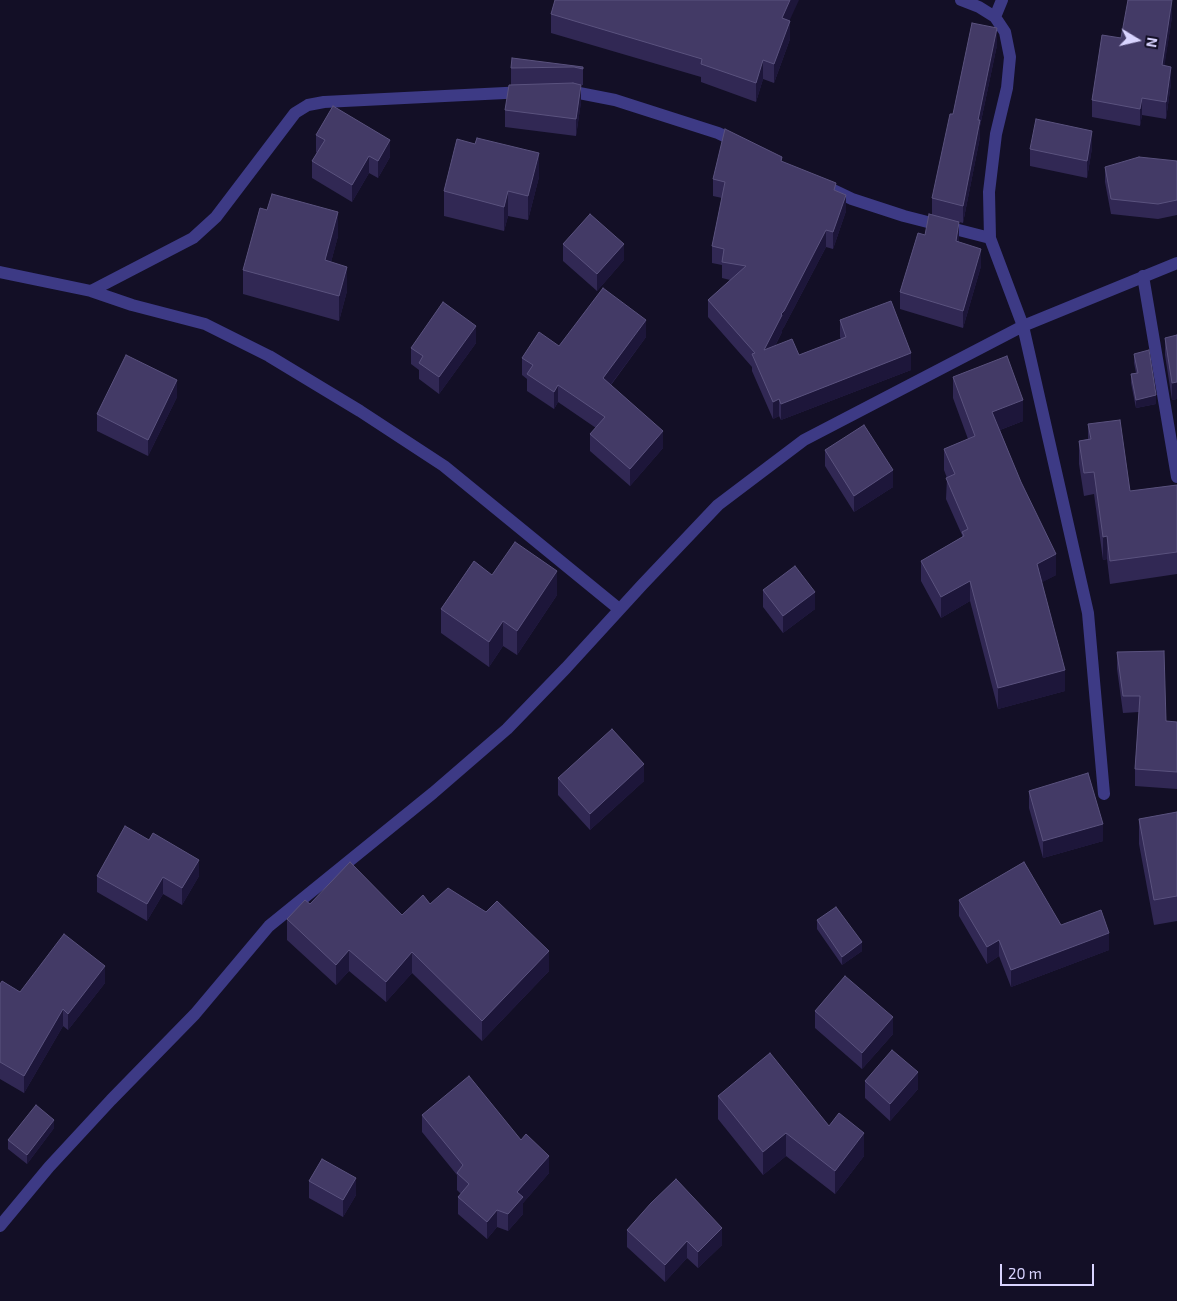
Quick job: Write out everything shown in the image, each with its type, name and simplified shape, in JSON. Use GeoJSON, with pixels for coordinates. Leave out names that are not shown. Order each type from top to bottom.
{"type":"FeatureCollection","features":[{"type":"Feature","properties":{"kind":"street"},"geometry":{"type":"LineString","coordinates":[[961,0],[980,7],[995,17],[1004,32],[1010,57],[1007,88],[996,134],[989,192],[990,238],[1023,326],[1088,613],[1104,794]]}},
{"type":"Feature","properties":{"kind":"street"},"geometry":{"type":"LineString","coordinates":[[995,17],[1002,0]]}},
{"type":"Feature","properties":{"kind":"street"},"geometry":{"type":"LineString","coordinates":[[91,291],[193,238],[216,217],[295,113],[308,105],[324,102],[536,92]]}},
{"type":"Feature","properties":{"kind":"street"},"geometry":{"type":"LineString","coordinates":[[555,92],[574,92],[615,100],[718,133],[754,151]]}},
{"type":"Feature","properties":{"kind":"street"},"geometry":{"type":"LineString","coordinates":[[816,182],[852,199],[904,216],[990,238]]}},
{"type":"Feature","properties":{"kind":"street"},"geometry":{"type":"LineString","coordinates":[[0,1226],[49,1167],[110,1100],[195,1014],[268,926],[434,793],[507,729],[718,505],[804,440],[1023,326],[1177,263]]}},
{"type":"Feature","properties":{"kind":"street"},"geometry":{"type":"LineString","coordinates":[[0,272],[64,284],[132,305],[205,324],[269,356],[360,411],[444,466],[619,610]]}},
{"type":"Feature","properties":{"kind":"street"},"geometry":{"type":"LineString","coordinates":[[1143,276],[1177,477]]}},
{"type":"Feature","properties":{"kind":"building"},"geometry":{"type":"Polygon","coordinates":[[[555,0],[790,0],[782,18],[790,21],[774,64],[763,60],[756,83],[701,64],[702,59],[551,14],[555,0]]]}},
{"type":"Feature","properties":{"kind":"building"},"geometry":{"type":"Polygon","coordinates":[[[1128,0],[1172,0],[1162,65],[1171,67],[1166,102],[1142,98],[1140,109],[1092,100],[1102,35],[1121,38],[1128,0]]]}},
{"type":"Feature","properties":{"kind":"building"},"geometry":{"type":"Polygon","coordinates":[[[972,23],[997,28],[963,206],[932,198],[950,114],[953,114],[972,23]]]}},
{"type":"Feature","properties":{"kind":"building"},"geometry":{"type":"Polygon","coordinates":[[[512,58],[583,67],[583,69],[574,67],[511,68],[512,58]]]}},
{"type":"Feature","properties":{"kind":"building"},"geometry":{"type":"Polygon","coordinates":[[[573,83],[581,85],[576,119],[505,110],[509,85],[573,83]]]}},
{"type":"Feature","properties":{"kind":"building"},"geometry":{"type":"Polygon","coordinates":[[[333,106],[390,140],[378,161],[369,156],[352,185],[312,161],[325,140],[316,135],[333,106]]]}},
{"type":"Feature","properties":{"kind":"building"},"geometry":{"type":"Polygon","coordinates":[[[1036,119],[1092,131],[1087,161],[1030,149],[1036,119]]]}},
{"type":"Feature","properties":{"kind":"building"},"geometry":{"type":"Polygon","coordinates":[[[725,129],[782,157],[781,161],[836,183],[834,190],[846,195],[833,232],[826,230],[764,350],[792,339],[799,355],[846,337],[840,320],[891,301],[911,353],[781,404],[779,399],[773,402],[752,354],[755,353],[708,300],[746,266],[722,262],[724,249],[712,246],[725,182],[713,179],[725,129]]]}},
{"type":"Feature","properties":{"kind":"building"},"geometry":{"type":"Polygon","coordinates":[[[477,138],[539,153],[528,196],[508,191],[504,207],[444,191],[457,139],[475,144],[477,138]]]}},
{"type":"Feature","properties":{"kind":"building"},"geometry":{"type":"Polygon","coordinates":[[[1139,157],[1177,161],[1177,200],[1158,204],[1111,199],[1105,167],[1139,157]]]}},
{"type":"Feature","properties":{"kind":"building"},"geometry":{"type":"Polygon","coordinates":[[[272,194],[338,212],[325,260],[347,267],[339,296],[243,270],[260,208],[267,210],[272,194]]]}},
{"type":"Feature","properties":{"kind":"building"},"geometry":{"type":"Polygon","coordinates":[[[590,214],[624,244],[597,274],[563,244],[590,214]]]}},
{"type":"Feature","properties":{"kind":"building"},"geometry":{"type":"Polygon","coordinates":[[[929,214],[959,222],[956,241],[981,249],[963,311],[900,292],[918,233],[925,235],[929,214]]]}},
{"type":"Feature","properties":{"kind":"building"},"geometry":{"type":"Polygon","coordinates":[[[603,288],[646,320],[603,378],[663,431],[630,469],[590,434],[605,417],[558,385],[554,392],[527,374],[533,365],[522,358],[539,332],[559,346],[603,288]]]}},
{"type":"Feature","properties":{"kind":"building"},"geometry":{"type":"Polygon","coordinates":[[[443,302],[476,326],[439,377],[419,363],[423,356],[411,348],[443,302]]]}},
{"type":"Feature","properties":{"kind":"building"},"geometry":{"type":"Polygon","coordinates":[[[1177,335],[1177,382],[1172,383],[1165,338],[1177,335]]]}},
{"type":"Feature","properties":{"kind":"building"},"geometry":{"type":"Polygon","coordinates":[[[1149,350],[1156,395],[1136,400],[1131,374],[1138,373],[1134,354],[1149,350]]]}},
{"type":"Feature","properties":{"kind":"building"},"geometry":{"type":"Polygon","coordinates":[[[126,355],[177,380],[148,440],[97,414],[126,355]]]}},
{"type":"Feature","properties":{"kind":"building"},"geometry":{"type":"Polygon","coordinates":[[[1007,356],[1023,400],[992,412],[1021,482],[1056,554],[1037,564],[1065,670],[998,688],[970,581],[941,597],[921,561],[964,536],[962,532],[968,529],[946,478],[955,474],[944,449],[975,436],[953,377],[1007,356]]]}},
{"type":"Feature","properties":{"kind":"building"},"geometry":{"type":"Polygon","coordinates":[[[1120,420],[1130,491],[1177,485],[1177,552],[1110,561],[1107,536],[1103,537],[1094,472],[1084,473],[1079,441],[1091,439],[1088,424],[1120,420]]]}},
{"type":"Feature","properties":{"kind":"building"},"geometry":{"type":"Polygon","coordinates":[[[864,425],[893,470],[854,496],[825,450],[864,425]]]}},
{"type":"Feature","properties":{"kind":"building"},"geometry":{"type":"Polygon","coordinates":[[[515,542],[557,571],[517,631],[503,621],[489,642],[441,609],[474,561],[492,575],[515,542]]]}},
{"type":"Feature","properties":{"kind":"building"},"geometry":{"type":"Polygon","coordinates":[[[795,566],[815,592],[783,616],[763,590],[795,566]]]}},
{"type":"Feature","properties":{"kind":"building"},"geometry":{"type":"Polygon","coordinates":[[[1164,651],[1166,721],[1177,722],[1177,772],[1135,769],[1140,696],[1123,696],[1117,652],[1164,651]]]}},
{"type":"Feature","properties":{"kind":"building"},"geometry":{"type":"Polygon","coordinates":[[[612,729],[644,764],[590,814],[558,778],[612,729]]]}},
{"type":"Feature","properties":{"kind":"building"},"geometry":{"type":"Polygon","coordinates":[[[1088,773],[1103,824],[1043,841],[1029,791],[1088,773]]]}},
{"type":"Feature","properties":{"kind":"building"},"geometry":{"type":"Polygon","coordinates":[[[1177,812],[1177,896],[1154,900],[1139,819],[1177,812]]]}},
{"type":"Feature","properties":{"kind":"building"},"geometry":{"type":"Polygon","coordinates":[[[125,826],[149,840],[153,833],[199,860],[182,888],[163,877],[147,904],[97,876],[125,826]]]}},
{"type":"Feature","properties":{"kind":"building"},"geometry":{"type":"Polygon","coordinates":[[[350,862],[402,915],[423,895],[430,904],[448,888],[486,912],[497,901],[549,951],[482,1021],[412,952],[386,982],[349,950],[336,965],[287,919],[305,900],[310,904],[350,862]]]}},
{"type":"Feature","properties":{"kind":"building"},"geometry":{"type":"Polygon","coordinates":[[[1024,862],[1061,925],[1101,910],[1109,933],[1011,970],[999,940],[987,947],[959,900],[1024,862]]]}},
{"type":"Feature","properties":{"kind":"building"},"geometry":{"type":"Polygon","coordinates":[[[836,907],[862,942],[842,957],[817,920],[836,907]]]}},
{"type":"Feature","properties":{"kind":"building"},"geometry":{"type":"Polygon","coordinates":[[[64,934],[105,966],[68,1014],[63,1009],[24,1076],[0,1062],[0,984],[2,981],[20,992],[64,934]]]}},
{"type":"Feature","properties":{"kind":"building"},"geometry":{"type":"Polygon","coordinates":[[[845,976],[893,1017],[862,1053],[815,1011],[845,976]]]}},
{"type":"Feature","properties":{"kind":"building"},"geometry":{"type":"Polygon","coordinates":[[[892,1050],[918,1072],[890,1104],[865,1081],[892,1050]]]}},
{"type":"Feature","properties":{"kind":"building"},"geometry":{"type":"Polygon","coordinates":[[[770,1053],[829,1126],[839,1113],[864,1133],[835,1171],[786,1133],[763,1152],[718,1096],[770,1053]]]}},
{"type":"Feature","properties":{"kind":"building"},"geometry":{"type":"Polygon","coordinates":[[[469,1076],[521,1140],[526,1134],[549,1156],[517,1192],[523,1197],[508,1214],[497,1210],[487,1222],[458,1197],[469,1184],[457,1173],[463,1165],[422,1115],[469,1076]]]}},
{"type":"Feature","properties":{"kind":"building"},"geometry":{"type":"Polygon","coordinates":[[[36,1105],[54,1120],[27,1155],[8,1140],[36,1105]]]}},
{"type":"Feature","properties":{"kind":"building"},"geometry":{"type":"Polygon","coordinates":[[[322,1159],[356,1178],[343,1200],[309,1181],[322,1159]]]}},
{"type":"Feature","properties":{"kind":"building"},"geometry":{"type":"Polygon","coordinates":[[[676,1179],[722,1228],[698,1252],[687,1241],[665,1265],[627,1230],[676,1179]]]}}]}
